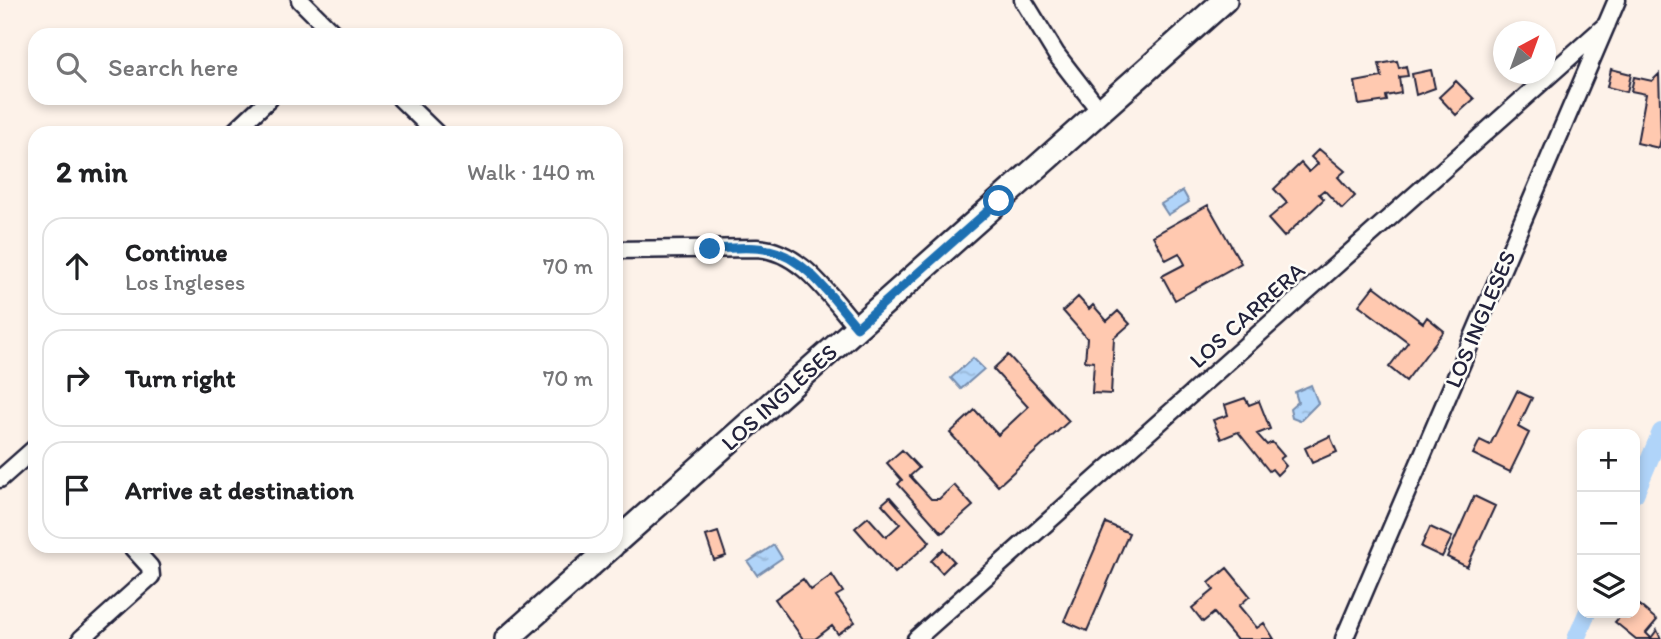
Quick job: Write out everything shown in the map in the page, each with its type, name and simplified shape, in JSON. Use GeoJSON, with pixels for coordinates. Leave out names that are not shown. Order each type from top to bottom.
{"type":"FeatureCollection","features":[{"type":"Feature","properties":{"kind":"street"},"geometry":{"type":"LineString","coordinates":[[300,0],[328,28]]}},
{"type":"Feature","properties":{"kind":"street","name":"LOS INGLESES"},"geometry":{"type":"LineString","coordinates":[[623,536],[1225,0]]}},
{"type":"Feature","properties":{"kind":"street","name":"LOS INGLESES"},"geometry":{"type":"LineString","coordinates":[[1344,639],[1617,0]]}},
{"type":"Feature","properties":{"kind":"street"},"geometry":{"type":"LineString","coordinates":[[1028,2],[1056,54],[1100,111]]}},
{"type":"Feature","properties":{"kind":"street","name":"LOS CARRERA"},"geometry":{"type":"LineString","coordinates":[[916,639],[1607,24]]}},
{"type":"Feature","properties":{"kind":"street"},"geometry":{"type":"LineString","coordinates":[[240,126],[263,105]]}},
{"type":"Feature","properties":{"kind":"street"},"geometry":{"type":"LineString","coordinates":[[407,105],[429,126]]}},
{"type":"Feature","properties":{"kind":"street"},"geometry":{"type":"LineString","coordinates":[[623,250],[757,248],[776,251],[804,268],[857,327]]}},
{"type":"Feature","properties":{"kind":"street"},"geometry":{"type":"LineString","coordinates":[[0,479],[28,454]]}},
{"type":"Feature","properties":{"kind":"street"},"geometry":{"type":"LineString","coordinates":[[81,639],[151,576],[150,567],[137,553]]}},
{"type":"Feature","properties":{"kind":"street"},"geometry":{"type":"LineString","coordinates":[[507,639],[604,553]]}},
{"type":"Feature","properties":{"kind":"water"},"geometry":{"type":"Polygon","coordinates":[[[1183,191],[1189,202],[1168,215],[1161,204],[1183,191]]]}},
{"type":"Feature","properties":{"kind":"water"},"geometry":{"type":"Polygon","coordinates":[[[973,358],[984,369],[961,389],[951,378],[973,358]]]}},
{"type":"Feature","properties":{"kind":"water"},"geometry":{"type":"Polygon","coordinates":[[[1311,385],[1318,403],[1300,421],[1292,418],[1290,409],[1298,402],[1295,392],[1311,385]]]}},
{"type":"Feature","properties":{"kind":"water"},"geometry":{"type":"Polygon","coordinates":[[[774,545],[782,558],[757,575],[748,562],[774,545]]]}},
{"type":"Feature","properties":{"kind":"building"},"geometry":{"type":"Polygon","coordinates":[[[1397,61],[1399,68],[1406,66],[1408,76],[1399,77],[1401,93],[1386,96],[1387,101],[1359,105],[1355,82],[1382,77],[1379,64],[1397,61]]]}},
{"type":"Feature","properties":{"kind":"building"},"geometry":{"type":"Polygon","coordinates":[[[1611,69],[1631,74],[1627,92],[1607,87],[1611,69]]]}},
{"type":"Feature","properties":{"kind":"building"},"geometry":{"type":"Polygon","coordinates":[[[1431,70],[1435,88],[1416,95],[1412,74],[1431,70]]]}},
{"type":"Feature","properties":{"kind":"building"},"geometry":{"type":"Polygon","coordinates":[[[1659,74],[1659,148],[1637,143],[1646,94],[1631,91],[1634,77],[1652,81],[1659,74]]]}},
{"type":"Feature","properties":{"kind":"building"},"geometry":{"type":"Polygon","coordinates":[[[1456,81],[1474,99],[1456,115],[1439,97],[1456,81]]]}},
{"type":"Feature","properties":{"kind":"building"},"geometry":{"type":"Polygon","coordinates":[[[1319,149],[1345,171],[1338,177],[1355,196],[1342,209],[1324,190],[1319,194],[1324,199],[1284,237],[1268,219],[1287,203],[1274,189],[1301,163],[1309,172],[1318,164],[1311,157],[1319,149]]]}},
{"type":"Feature","properties":{"kind":"building"},"geometry":{"type":"Polygon","coordinates":[[[1208,205],[1241,263],[1175,300],[1162,276],[1185,264],[1179,253],[1166,260],[1153,236],[1208,205]]]}},
{"type":"Feature","properties":{"kind":"building"},"geometry":{"type":"Polygon","coordinates":[[[1374,286],[1423,323],[1427,317],[1444,331],[1406,381],[1389,367],[1408,342],[1359,305],[1374,286]]]}},
{"type":"Feature","properties":{"kind":"building"},"geometry":{"type":"Polygon","coordinates":[[[1078,297],[1089,309],[1093,305],[1107,321],[1118,311],[1130,324],[1114,338],[1111,394],[1092,393],[1094,362],[1085,361],[1087,338],[1063,311],[1078,297]]]}},
{"type":"Feature","properties":{"kind":"building"},"geometry":{"type":"Polygon","coordinates":[[[1008,355],[1069,421],[998,486],[950,433],[975,410],[998,435],[1028,407],[993,369],[1008,355]]]}},
{"type":"Feature","properties":{"kind":"building"},"geometry":{"type":"Polygon","coordinates":[[[1517,391],[1532,398],[1518,427],[1529,433],[1510,472],[1473,454],[1480,440],[1490,445],[1517,391]]]}},
{"type":"Feature","properties":{"kind":"building"},"geometry":{"type":"Polygon","coordinates":[[[1245,398],[1249,405],[1259,401],[1270,429],[1257,434],[1267,445],[1272,442],[1284,456],[1280,459],[1286,466],[1277,475],[1272,469],[1269,471],[1238,432],[1221,439],[1213,420],[1228,415],[1225,405],[1245,398]]]}},
{"type":"Feature","properties":{"kind":"building"},"geometry":{"type":"Polygon","coordinates":[[[1330,436],[1337,452],[1312,463],[1305,448],[1330,436]]]}},
{"type":"Feature","properties":{"kind":"building"},"geometry":{"type":"Polygon","coordinates":[[[902,450],[919,468],[910,476],[931,499],[939,499],[954,485],[973,506],[942,533],[898,484],[902,480],[887,463],[902,450]]]}},
{"type":"Feature","properties":{"kind":"building"},"geometry":{"type":"Polygon","coordinates":[[[1474,496],[1495,506],[1467,567],[1447,557],[1474,496]]]}},
{"type":"Feature","properties":{"kind":"building"},"geometry":{"type":"Polygon","coordinates":[[[890,497],[930,542],[895,573],[855,528],[868,517],[886,537],[900,524],[882,504],[890,497]]]}},
{"type":"Feature","properties":{"kind":"building"},"geometry":{"type":"Polygon","coordinates":[[[1106,523],[1129,533],[1087,631],[1064,621],[1106,523]]]}},
{"type":"Feature","properties":{"kind":"building"},"geometry":{"type":"Polygon","coordinates":[[[1430,527],[1452,537],[1442,557],[1421,547],[1430,527]]]}},
{"type":"Feature","properties":{"kind":"building"},"geometry":{"type":"Polygon","coordinates":[[[718,532],[726,556],[714,560],[706,536],[718,532]]]}},
{"type":"Feature","properties":{"kind":"building"},"geometry":{"type":"Polygon","coordinates":[[[943,549],[954,561],[942,573],[931,561],[943,549]]]}},
{"type":"Feature","properties":{"kind":"building"},"geometry":{"type":"Polygon","coordinates":[[[1227,568],[1250,596],[1239,606],[1257,628],[1264,623],[1274,639],[1236,639],[1214,613],[1203,622],[1192,608],[1214,590],[1209,583],[1227,568]]]}},
{"type":"Feature","properties":{"kind":"building"},"geometry":{"type":"Polygon","coordinates":[[[832,575],[843,592],[836,596],[855,622],[838,634],[832,626],[815,639],[803,639],[775,599],[803,579],[811,590],[832,575]]]}},
{"type":"Feature","properties":{"kind":"building"},"geometry":{"type":"Polygon","coordinates":[[[1640,606],[1657,620],[1646,633],[1651,638],[1657,630],[1661,639],[1636,639],[1615,622],[1619,618],[1640,618],[1640,606]]]}},
{"type":"Feature","properties":{"kind":"waterway"},"geometry":{"type":"LineString","coordinates":[[1636,492],[1661,432]]}},
{"type":"Feature","properties":{"kind":"waterway"},"geometry":{"type":"LineString","coordinates":[[1576,639],[1585,618]]}},
{"type":"Feature","properties":{"kind":"route"},"geometry":{"type":"LineString","coordinates":[[710,249],[757,248],[776,251],[786,256],[804,268],[857,327],[999,201]]}}]}
